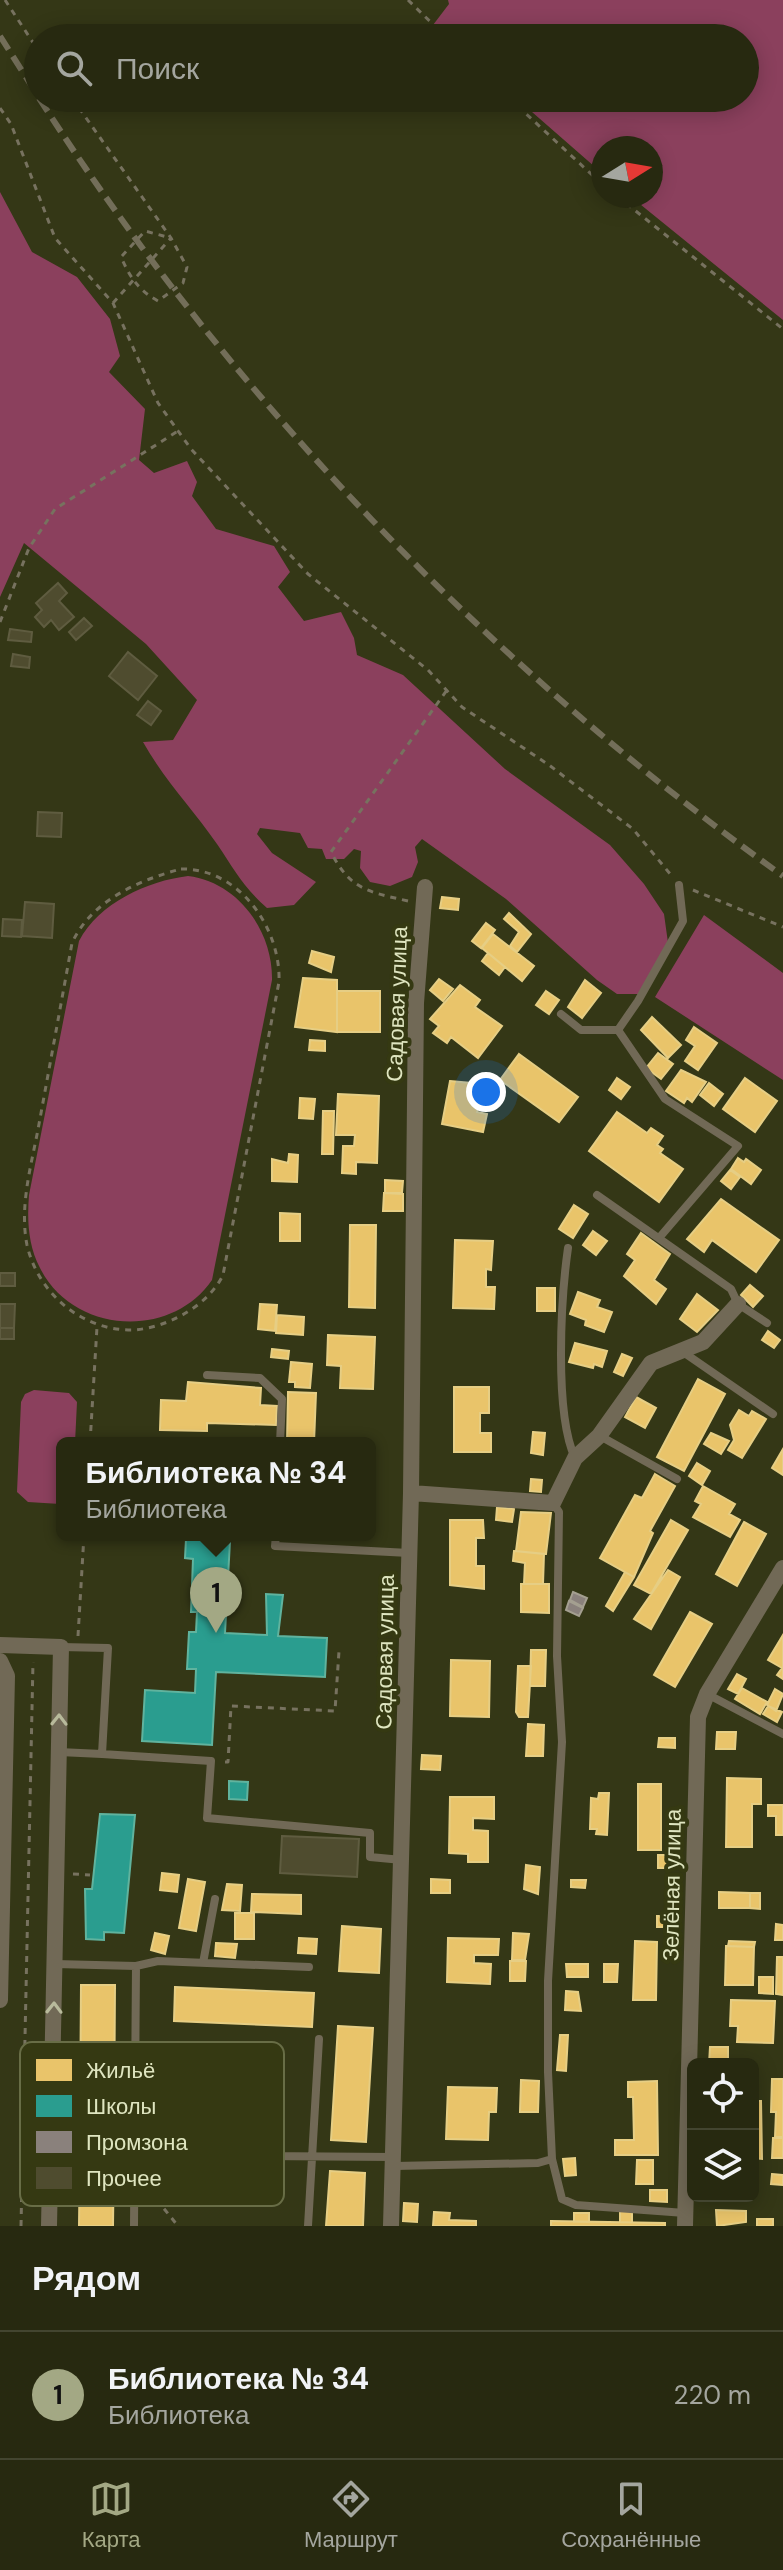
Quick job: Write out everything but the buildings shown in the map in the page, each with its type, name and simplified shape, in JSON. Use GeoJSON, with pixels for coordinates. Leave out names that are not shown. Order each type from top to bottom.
{"type":"FeatureCollection","features":[{"type":"Feature","properties":{"kind":"street","name":"Садовая улица"},"geometry":{"type":"LineString","coordinates":[[391,2226],[410,1553],[416,1003],[425,887]]}},
{"type":"Feature","properties":{"kind":"street"},"geometry":{"type":"LineString","coordinates":[[411,1493],[553,1503],[575,1458],[599,1436],[651,1363],[678,1349],[703,1342],[738,1304]]}},
{"type":"Feature","properties":{"kind":"street","name":"Зелёная улица"},"geometry":{"type":"LineString","coordinates":[[685,2220],[698,1717],[707,1694],[783,1568]]}},
{"type":"Feature","properties":{"kind":"street"},"geometry":{"type":"LineString","coordinates":[[0,1645],[69,1647],[59,1752],[53,2042]]}},
{"type":"Feature","properties":{"kind":"street"},"geometry":{"type":"LineString","coordinates":[[0,1661],[7,1676],[0,2000]]}},
{"type":"Feature","properties":{"kind":"street"},"geometry":{"type":"LineString","coordinates":[[49,2206],[49,2226]]}},
{"type":"Feature","properties":{"kind":"lane"},"geometry":{"type":"LineString","coordinates":[[618,1030],[683,921],[679,885]]}},
{"type":"Feature","properties":{"kind":"lane"},"geometry":{"type":"LineString","coordinates":[[561,1014],[581,1030],[618,1030]]}},
{"type":"Feature","properties":{"kind":"lane"},"geometry":{"type":"LineString","coordinates":[[618,1030],[665,1099],[738,1146],[659,1238]]}},
{"type":"Feature","properties":{"kind":"lane"},"geometry":{"type":"LineString","coordinates":[[597,1195],[731,1289],[738,1304],[767,1323]]}},
{"type":"Feature","properties":{"kind":"lane"},"geometry":{"type":"LineString","coordinates":[[568,1248],[561,1303],[562,1340],[569,1436],[575,1458]]}},
{"type":"Feature","properties":{"kind":"lane"},"geometry":{"type":"LineString","coordinates":[[678,1349],[699,1360],[773,1414]]}},
{"type":"Feature","properties":{"kind":"lane"},"geometry":{"type":"LineString","coordinates":[[207,1375],[260,1378],[282,1399],[280,1437]]}},
{"type":"Feature","properties":{"kind":"lane"},"geometry":{"type":"LineString","coordinates":[[599,1436],[677,1479]]}},
{"type":"Feature","properties":{"kind":"lane"},"geometry":{"type":"LineString","coordinates":[[553,1503],[559,1512],[557,1656],[562,1742],[548,1981],[552,2159],[562,2199],[576,2205],[685,2220]]}},
{"type":"Feature","properties":{"kind":"lane"},"geometry":{"type":"LineString","coordinates":[[275,1541],[275,1546],[410,1553]]}},
{"type":"Feature","properties":{"kind":"lane"},"geometry":{"type":"LineString","coordinates":[[69,1647],[108,1648],[102,1754]]}},
{"type":"Feature","properties":{"kind":"lane"},"geometry":{"type":"LineString","coordinates":[[707,1694],[783,1734]]}},
{"type":"Feature","properties":{"kind":"lane"},"geometry":{"type":"LineString","coordinates":[[59,1752],[211,1761],[207,1818],[370,1833],[370,1857],[403,1861]]}},
{"type":"Feature","properties":{"kind":"lane"},"geometry":{"type":"LineString","coordinates":[[203,1963],[215,1899]]}},
{"type":"Feature","properties":{"kind":"lane"},"geometry":{"type":"LineString","coordinates":[[55,1964],[136,1966],[158,1961],[309,1967]]}},
{"type":"Feature","properties":{"kind":"lane"},"geometry":{"type":"LineString","coordinates":[[135,2042],[136,1966]]}},
{"type":"Feature","properties":{"kind":"lane"},"geometry":{"type":"LineString","coordinates":[[308,2226],[319,2039]]}},
{"type":"Feature","properties":{"kind":"lane"},"geometry":{"type":"LineString","coordinates":[[284,2155],[395,2162],[538,2163],[552,2159]]}},
{"type":"Feature","properties":{"kind":"path"},"geometry":{"type":"LineString","coordinates":[[5,0],[24,29]]}},
{"type":"Feature","properties":{"kind":"path"},"geometry":{"type":"LineString","coordinates":[[408,0],[433,24]]}},
{"type":"Feature","properties":{"kind":"path"},"geometry":{"type":"LineString","coordinates":[[0,108],[11,124],[55,238],[113,303],[158,403],[178,431],[308,574],[428,670],[462,707],[549,765],[633,829],[679,885],[783,927]]}},
{"type":"Feature","properties":{"kind":"path"},"geometry":{"type":"LineString","coordinates":[[82,112],[171,238],[187,267],[183,283],[158,301],[144,293],[132,280],[121,257],[130,243],[145,231],[171,238]]}},
{"type":"Feature","properties":{"kind":"path"},"geometry":{"type":"LineString","coordinates":[[524,112],[591,174]]}},
{"type":"Feature","properties":{"kind":"path"},"geometry":{"type":"LineString","coordinates":[[632,208],[783,329]]}},
{"type":"Feature","properties":{"kind":"path"},"geometry":{"type":"LineString","coordinates":[[113,303],[171,238]]}},
{"type":"Feature","properties":{"kind":"path"},"geometry":{"type":"LineString","coordinates":[[0,622],[29,548],[55,509],[178,431]]}},
{"type":"Feature","properties":{"kind":"path"},"geometry":{"type":"LineString","coordinates":[[423,905],[362,891],[341,872],[331,852],[447,690]]}},
{"type":"Feature","properties":{"kind":"path"},"geometry":{"type":"LineString","coordinates":[[181,869],[205,870],[229,883],[264,920],[278,950],[280,966],[227,1261],[223,1275],[210,1295],[170,1320],[138,1329],[97,1326],[68,1308],[40,1277],[27,1244],[24,1219],[72,943],[84,922],[122,892],[161,874],[181,869]]}},
{"type":"Feature","properties":{"kind":"path"},"geometry":{"type":"LineString","coordinates":[[90,1437],[97,1326]]}},
{"type":"Feature","properties":{"kind":"path"},"geometry":{"type":"LineString","coordinates":[[69,1647],[83,1541]]}},
{"type":"Feature","properties":{"kind":"path"},"geometry":{"type":"LineString","coordinates":[[25,2042],[34,1646]]}},
{"type":"Feature","properties":{"kind":"path"},"geometry":{"type":"LineString","coordinates":[[211,1761],[228,1762],[231,1706],[335,1711],[339,1651]]}},
{"type":"Feature","properties":{"kind":"path"},"geometry":{"type":"LineString","coordinates":[[21,2206],[21,2226]]}},
{"type":"Feature","properties":{"kind":"path"},"geometry":{"type":"LineString","coordinates":[[162,2206],[178,2226]]}},
{"type":"Feature","properties":{"kind":"shaded area"},"geometry":{"type":"Polygon","coordinates":[[[448,0],[783,0],[783,320],[645,208],[663,208],[663,136],[591,136],[591,164],[532,112],[759,112],[759,24],[434,24],[449,4],[448,0]]]}},
{"type":"Feature","properties":{"kind":"shaded area"},"geometry":{"type":"Polygon","coordinates":[[[0,192],[32,252],[77,277],[110,319],[120,356],[109,372],[145,409],[139,460],[154,473],[187,461],[197,482],[192,496],[216,529],[274,546],[290,572],[278,587],[304,621],[341,612],[354,638],[357,655],[403,675],[505,769],[610,845],[644,884],[664,914],[669,950],[641,994],[617,994],[597,980],[506,899],[422,839],[415,847],[418,862],[412,877],[390,886],[370,882],[360,868],[361,851],[354,849],[344,859],[326,859],[322,849],[308,848],[300,833],[260,828],[257,834],[272,853],[316,882],[294,905],[267,908],[239,878],[143,742],[173,740],[197,700],[146,644],[24,543],[0,597],[0,192]]]}},
{"type":"Feature","properties":{"kind":"shaded area"},"geometry":{"type":"Polygon","coordinates":[[[188,876],[206,880],[237,899],[259,927],[271,962],[272,980],[212,1280],[194,1299],[172,1313],[148,1320],[123,1321],[98,1317],[75,1306],[55,1290],[40,1268],[28,1223],[29,1195],[79,941],[99,916],[126,896],[156,883],[188,876]]]}},
{"type":"Feature","properties":{"kind":"shaded area"},"geometry":{"type":"Polygon","coordinates":[[[704,915],[783,973],[783,1080],[655,997],[704,915]]]}},
{"type":"Feature","properties":{"kind":"shaded area"},"geometry":{"type":"Polygon","coordinates":[[[34,1390],[69,1393],[77,1402],[75,1437],[56,1437],[56,1504],[28,1502],[17,1492],[21,1402],[25,1394],[34,1390]]]}},
{"type":"Feature","properties":{"kind":"railway"},"geometry":{"type":"LineString","coordinates":[[0,36],[24,74]]}},
{"type":"Feature","properties":{"kind":"railway"},"geometry":{"type":"LineString","coordinates":[[48,112],[115,210],[196,318],[283,422],[374,522],[470,618],[571,709],[675,795],[783,876]]}},
{"type":"Feature","properties":{"kind":"place","name":"Библиотека № 34"},"geometry":{"type":"Point","coordinates":[216,1633]}}]}
